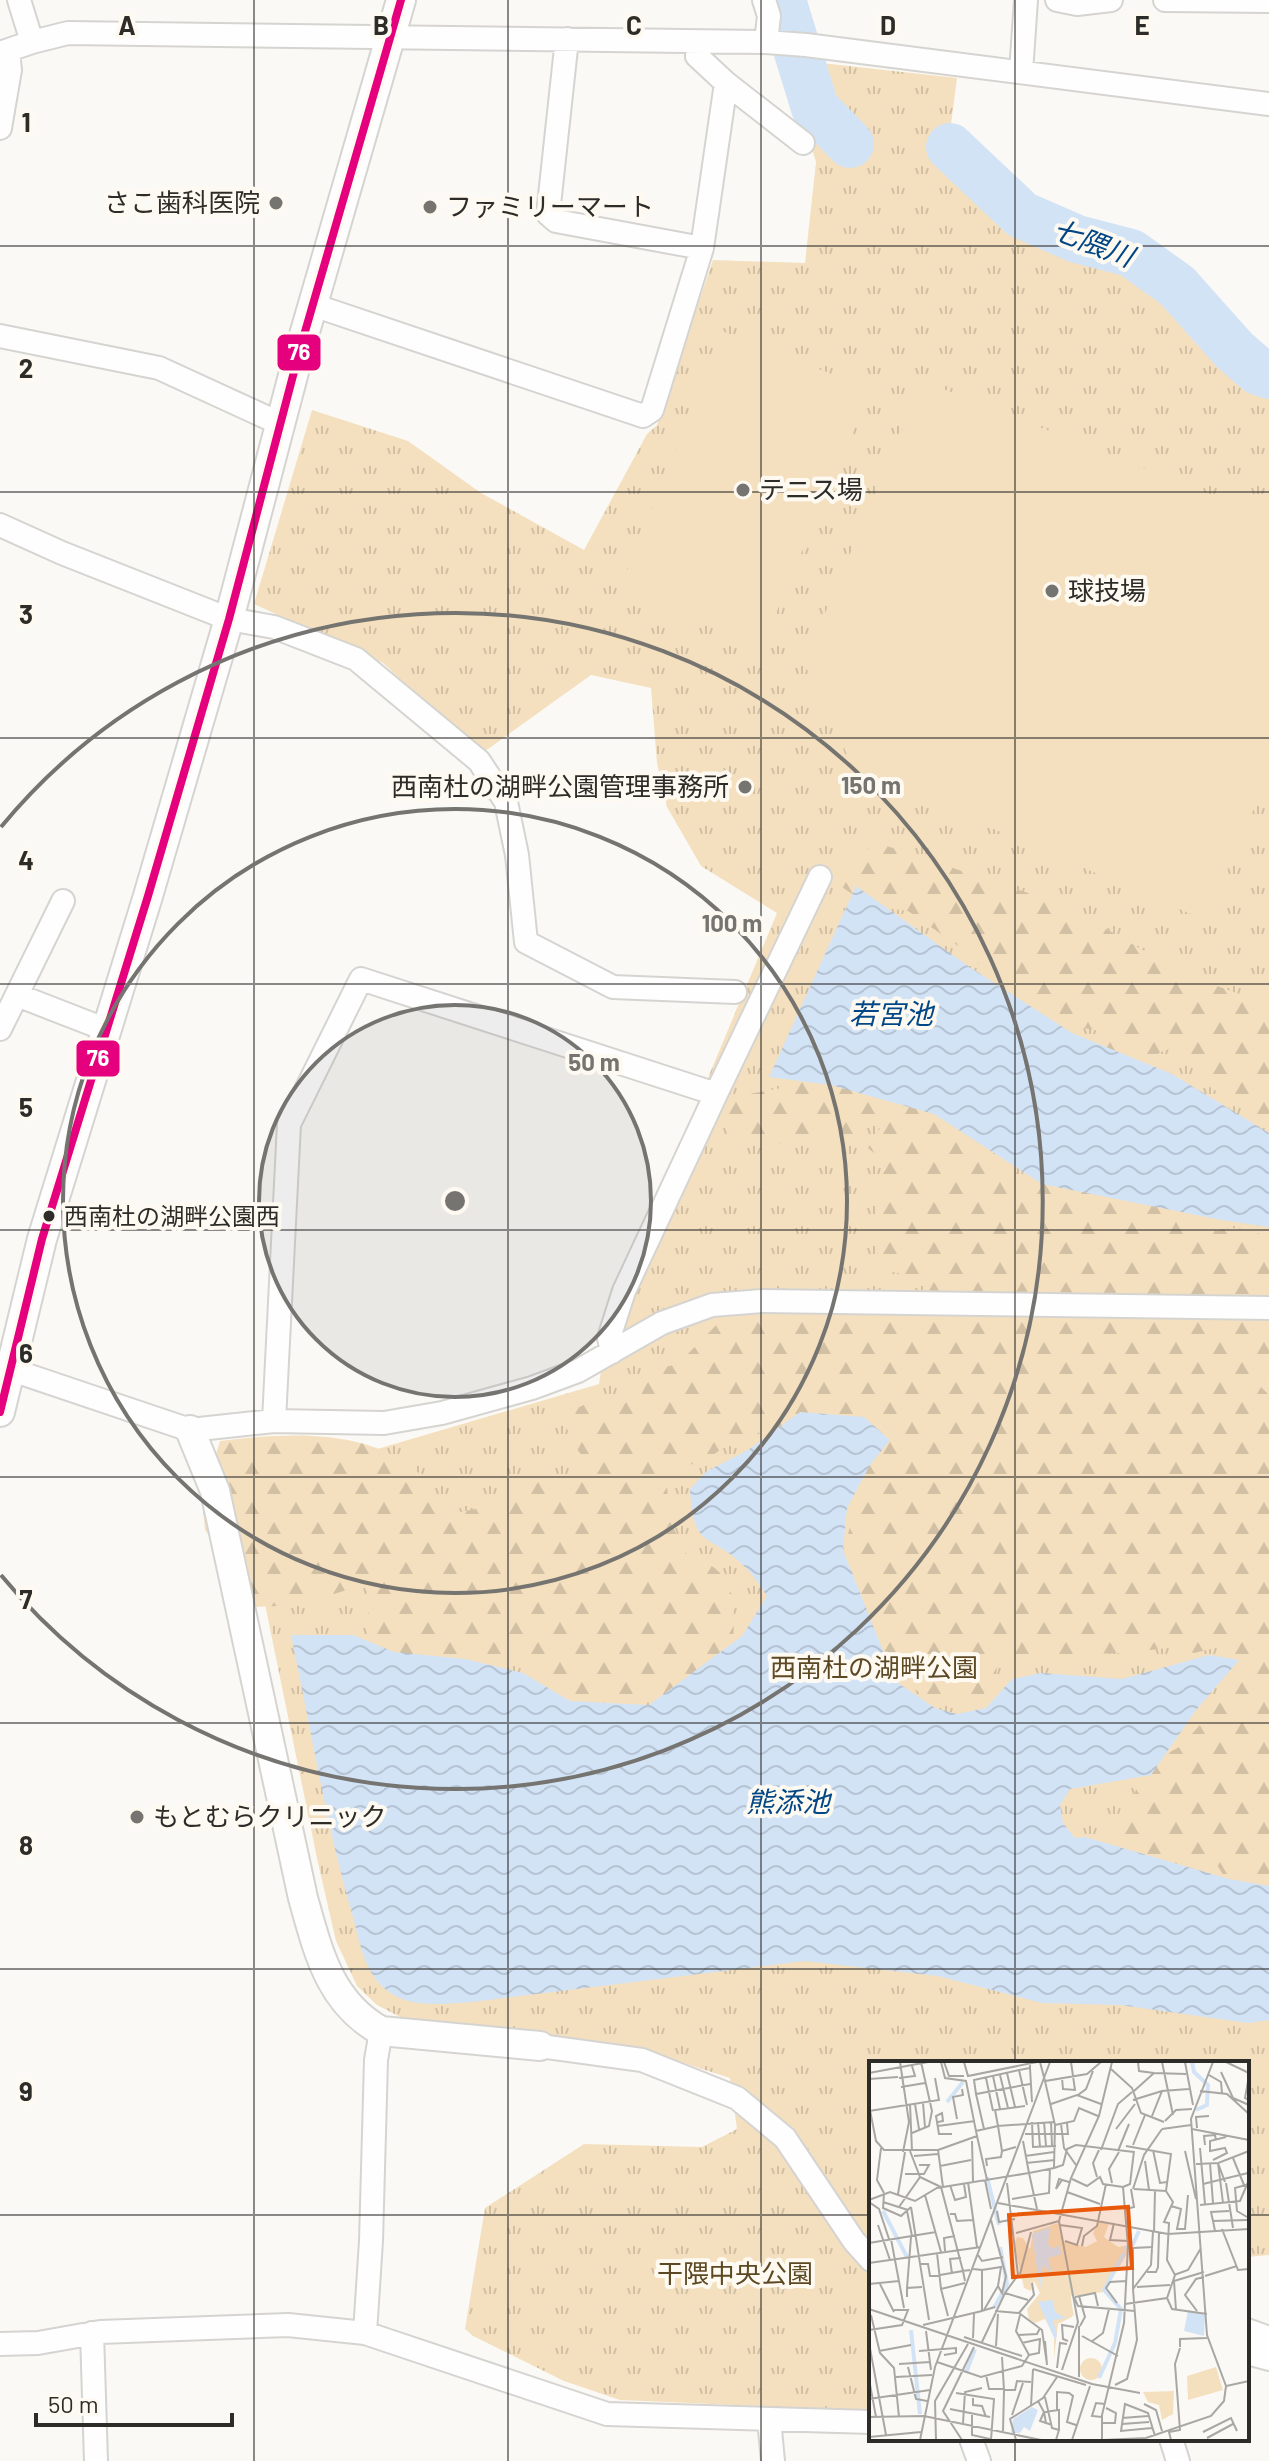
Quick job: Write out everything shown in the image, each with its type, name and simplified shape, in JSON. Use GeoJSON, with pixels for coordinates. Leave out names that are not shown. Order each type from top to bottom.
{"type":"FeatureCollection","features":[{"type":"Feature","properties":{"kind":"street"},"geometry":{"type":"LineString","coordinates":[[19,0],[32,42]]}},
{"type":"Feature","properties":{"kind":"street"},"geometry":{"type":"LineString","coordinates":[[0,1412],[4,1367],[229,619],[313,305],[401,0]]}},
{"type":"Feature","properties":{"kind":"street"},"geometry":{"type":"LineString","coordinates":[[764,0],[769,16],[770,43]]}},
{"type":"Feature","properties":{"kind":"street"},"geometry":{"type":"LineString","coordinates":[[1021,72],[1026,0]]}},
{"type":"Feature","properties":{"kind":"street"},"geometry":{"type":"LineString","coordinates":[[1057,0],[1077,4],[1111,0]]}},
{"type":"Feature","properties":{"kind":"street"},"geometry":{"type":"LineString","coordinates":[[1165,0],[1269,1]]}},
{"type":"Feature","properties":{"kind":"street"},"geometry":{"type":"LineString","coordinates":[[0,128],[10,70],[4,53],[68,33],[806,45],[1269,104]]}},
{"type":"Feature","properties":{"kind":"street"},"geometry":{"type":"LineString","coordinates":[[567,39],[548,214],[556,221],[702,248]]}},
{"type":"Feature","properties":{"kind":"street"},"geometry":{"type":"LineString","coordinates":[[700,43],[697,56],[726,83],[803,143]]}},
{"type":"Feature","properties":{"kind":"street"},"geometry":{"type":"LineString","coordinates":[[313,305],[643,416],[652,410],[702,248],[726,83]]}},
{"type":"Feature","properties":{"kind":"street"},"geometry":{"type":"LineString","coordinates":[[0,336],[159,368],[281,424]]}},
{"type":"Feature","properties":{"kind":"street"},"geometry":{"type":"LineString","coordinates":[[0,525],[229,619],[274,627],[356,659],[479,761],[506,802],[517,855],[526,942],[613,987],[735,992]]}},
{"type":"Feature","properties":{"kind":"street"},"geometry":{"type":"LineString","coordinates":[[612,1352],[609,1338],[624,1291],[820,877]]}},
{"type":"Feature","properties":{"kind":"street"},"geometry":{"type":"LineString","coordinates":[[0,1029],[63,901]]}},
{"type":"Feature","properties":{"kind":"street"},"geometry":{"type":"LineString","coordinates":[[274,1421],[289,1124],[361,979],[716,1094]]}},
{"type":"Feature","properties":{"kind":"street"},"geometry":{"type":"LineString","coordinates":[[17,995],[107,1030]]}},
{"type":"Feature","properties":{"kind":"street"},"geometry":{"type":"LineString","coordinates":[[4,1367],[190,1430],[274,1421],[384,1423],[442,1413],[532,1388],[578,1371],[662,1323],[712,1305],[749,1302],[1269,1308]]}},
{"type":"Feature","properties":{"kind":"street"},"geometry":{"type":"LineString","coordinates":[[190,1430],[215,1491],[303,1898],[315,1941],[345,2003],[381,2031],[540,2046],[642,2060],[737,2098],[785,2138],[854,2241],[869,2258]]}},
{"type":"Feature","properties":{"kind":"street"},"geometry":{"type":"LineString","coordinates":[[365,2333],[376,2060],[381,2031]]}},
{"type":"Feature","properties":{"kind":"street"},"geometry":{"type":"LineString","coordinates":[[0,2344],[38,2343],[92,2333],[274,2325],[365,2333],[607,2414],[869,2422]]}},
{"type":"Feature","properties":{"kind":"street"},"geometry":{"type":"LineString","coordinates":[[1249,2331],[1269,2338]]}},
{"type":"Feature","properties":{"kind":"street"},"geometry":{"type":"LineString","coordinates":[[92,2333],[96,2461]]}},
{"type":"Feature","properties":{"kind":"street"},"geometry":{"type":"LineString","coordinates":[[1249,2354],[1269,2359]]}},
{"type":"Feature","properties":{"kind":"street"},"geometry":{"type":"LineString","coordinates":[[769,2419],[773,2461]]}},
{"type":"Feature","properties":{"kind":"street"},"geometry":{"type":"LineString","coordinates":[[972,2441],[979,2461]]}},
{"type":"Feature","properties":{"kind":"street"},"geometry":{"type":"LineString","coordinates":[[1172,2441],[1178,2461]]}},
{"type":"Feature","properties":{"kind":"green space","name":"西南杜の湖畔公園"},"geometry":{"type":"Polygon","coordinates":[[[785,59],[957,78],[947,155],[1017,221],[1128,256],[1183,303],[1230,366],[1269,383],[1269,2255],[1249,2257],[1249,2061],[869,2061],[869,2411],[620,2400],[564,2381],[473,2336],[465,2329],[485,2208],[584,2144],[702,2147],[737,2129],[730,2078],[631,2046],[400,2017],[377,2005],[357,1986],[336,1941],[318,1863],[232,1443],[374,1450],[599,1384],[609,1314],[777,913],[701,866],[667,807],[657,763],[651,688],[591,675],[481,754],[383,663],[254,604],[312,410],[408,441],[481,493],[584,550],[647,434],[657,425],[713,260],[805,263],[816,162],[785,59]]]}},
{"type":"Feature","properties":{"kind":"green space","name":"テニス場"},"geometry":{"type":"Polygon","coordinates":[[[722,331],[870,389],[762,647],[619,591],[722,331]]]}},
{"type":"Feature","properties":{"kind":"green space","name":"球技場"},"geometry":{"type":"Polygon","coordinates":[[[923,381],[1269,518],[1269,774],[1214,901],[1191,914],[854,769],[804,663],[923,381]]]}},
{"type":"Feature","properties":{"kind":"green space"},"geometry":{"type":"Polygon","coordinates":[[[878,843],[1043,898],[1094,922],[1186,975],[1248,997],[1269,999],[1269,1123],[1198,1080],[1191,1054],[1169,1049],[1128,1064],[1109,1056],[1100,1031],[1078,1027],[1061,1015],[1047,998],[987,971],[964,950],[908,911],[870,906],[833,881],[835,860],[878,843]]]}},
{"type":"Feature","properties":{"kind":"green space"},"geometry":{"type":"Polygon","coordinates":[[[789,1071],[948,1115],[963,1144],[975,1148],[992,1140],[1013,1155],[1017,1175],[1045,1173],[1100,1189],[1112,1204],[1129,1192],[1172,1202],[1171,1217],[1194,1208],[1217,1231],[1244,1229],[1269,1239],[1269,1381],[1258,1384],[1269,1395],[1269,1896],[1230,1886],[1211,1855],[1195,1857],[1185,1879],[1123,1849],[1117,1823],[1121,1807],[1134,1795],[1145,1766],[1181,1746],[1237,1684],[1220,1664],[1219,1647],[1194,1653],[1176,1647],[1088,1654],[1016,1665],[999,1653],[995,1682],[983,1695],[956,1700],[926,1697],[883,1666],[838,1571],[850,1527],[841,1512],[848,1490],[864,1479],[857,1447],[798,1422],[739,1438],[711,1456],[666,1475],[670,1521],[687,1555],[718,1571],[732,1595],[732,1659],[621,1720],[532,1695],[526,1659],[506,1657],[469,1672],[367,1647],[369,1583],[299,1605],[254,1607],[245,1582],[205,1530],[202,1500],[220,1441],[298,1436],[352,1441],[400,1459],[425,1479],[450,1514],[510,1502],[520,1480],[547,1474],[575,1476],[589,1460],[575,1447],[562,1415],[586,1404],[602,1407],[616,1402],[638,1403],[657,1369],[678,1364],[736,1305],[917,1295],[925,1288],[918,1278],[885,1270],[875,1247],[875,1200],[885,1189],[881,1173],[883,1160],[868,1148],[880,1128],[869,1124],[842,1139],[802,1143],[750,1142],[728,1133],[721,1107],[732,1097],[782,1088],[789,1071]]]}},
{"type":"Feature","properties":{"kind":"water","name":"若宮池"},"geometry":{"type":"Polygon","coordinates":[[[856,886],[968,966],[1072,1033],[1172,1074],[1269,1133],[1269,1227],[1042,1184],[934,1114],[831,1085],[769,1077],[856,886]]]}},
{"type":"Feature","properties":{"kind":"water","name":"熊添池"},"geometry":{"type":"Polygon","coordinates":[[[800,1412],[864,1417],[890,1440],[870,1465],[847,1508],[843,1550],[895,1681],[935,1708],[957,1714],[986,1708],[1012,1679],[1041,1673],[1122,1679],[1209,1655],[1239,1660],[1196,1710],[1151,1775],[1070,1789],[1060,1805],[1063,1823],[1075,1838],[1085,1837],[1229,1879],[1269,1886],[1269,2020],[1248,2023],[1120,2005],[1042,2003],[938,1976],[804,1961],[448,2004],[423,2004],[400,1998],[374,1977],[362,1952],[335,1847],[291,1635],[353,1635],[394,1652],[465,1659],[523,1673],[570,1701],[649,1705],[742,1636],[767,1596],[744,1566],[699,1531],[690,1489],[707,1471],[748,1450],[800,1412]]]}},
{"type":"Feature","properties":{"kind":"waterway","name":"七隈川"},"geometry":{"type":"LineString","coordinates":[[782,0],[815,108],[850,144]]}},
{"type":"Feature","properties":{"kind":"waterway","name":"七隈川"},"geometry":{"type":"LineString","coordinates":[[950,147],[1022,215],[1077,239],[1131,253],[1177,286],[1234,350],[1258,371],[1269,375]]}},
{"type":"Feature","properties":{"kind":"transit line","name":"76"},"geometry":{"type":"LineString","coordinates":[[0,1412],[42,1239],[148,896],[229,619],[300,349],[401,0]]}},
{"type":"Feature","properties":{"kind":"place","name":"さこ歯科医院"},"geometry":{"type":"Point","coordinates":[276,203]}},
{"type":"Feature","properties":{"kind":"place","name":"ファミリーマート"},"geometry":{"type":"Point","coordinates":[430,207]}},
{"type":"Feature","properties":{"kind":"place","name":"テニス場"},"geometry":{"type":"Point","coordinates":[743,490]}},
{"type":"Feature","properties":{"kind":"place","name":"球技場"},"geometry":{"type":"Point","coordinates":[1052,591]}},
{"type":"Feature","properties":{"kind":"place","name":"西南杜の湖畔公園管理事務所"},"geometry":{"type":"Point","coordinates":[745,787]}},
{"type":"Feature","properties":{"kind":"place","name":"西南杜の湖畔公園西"},"geometry":{"type":"Point","coordinates":[49,1216]}},
{"type":"Feature","properties":{"kind":"place","name":"もとむらクリニック"},"geometry":{"type":"Point","coordinates":[137,1817]}},
{"type":"Feature","properties":{"kind":"park label","name":"干隈中央公園"},"geometry":{"type":"Point","coordinates":[735,2274]}}]}
